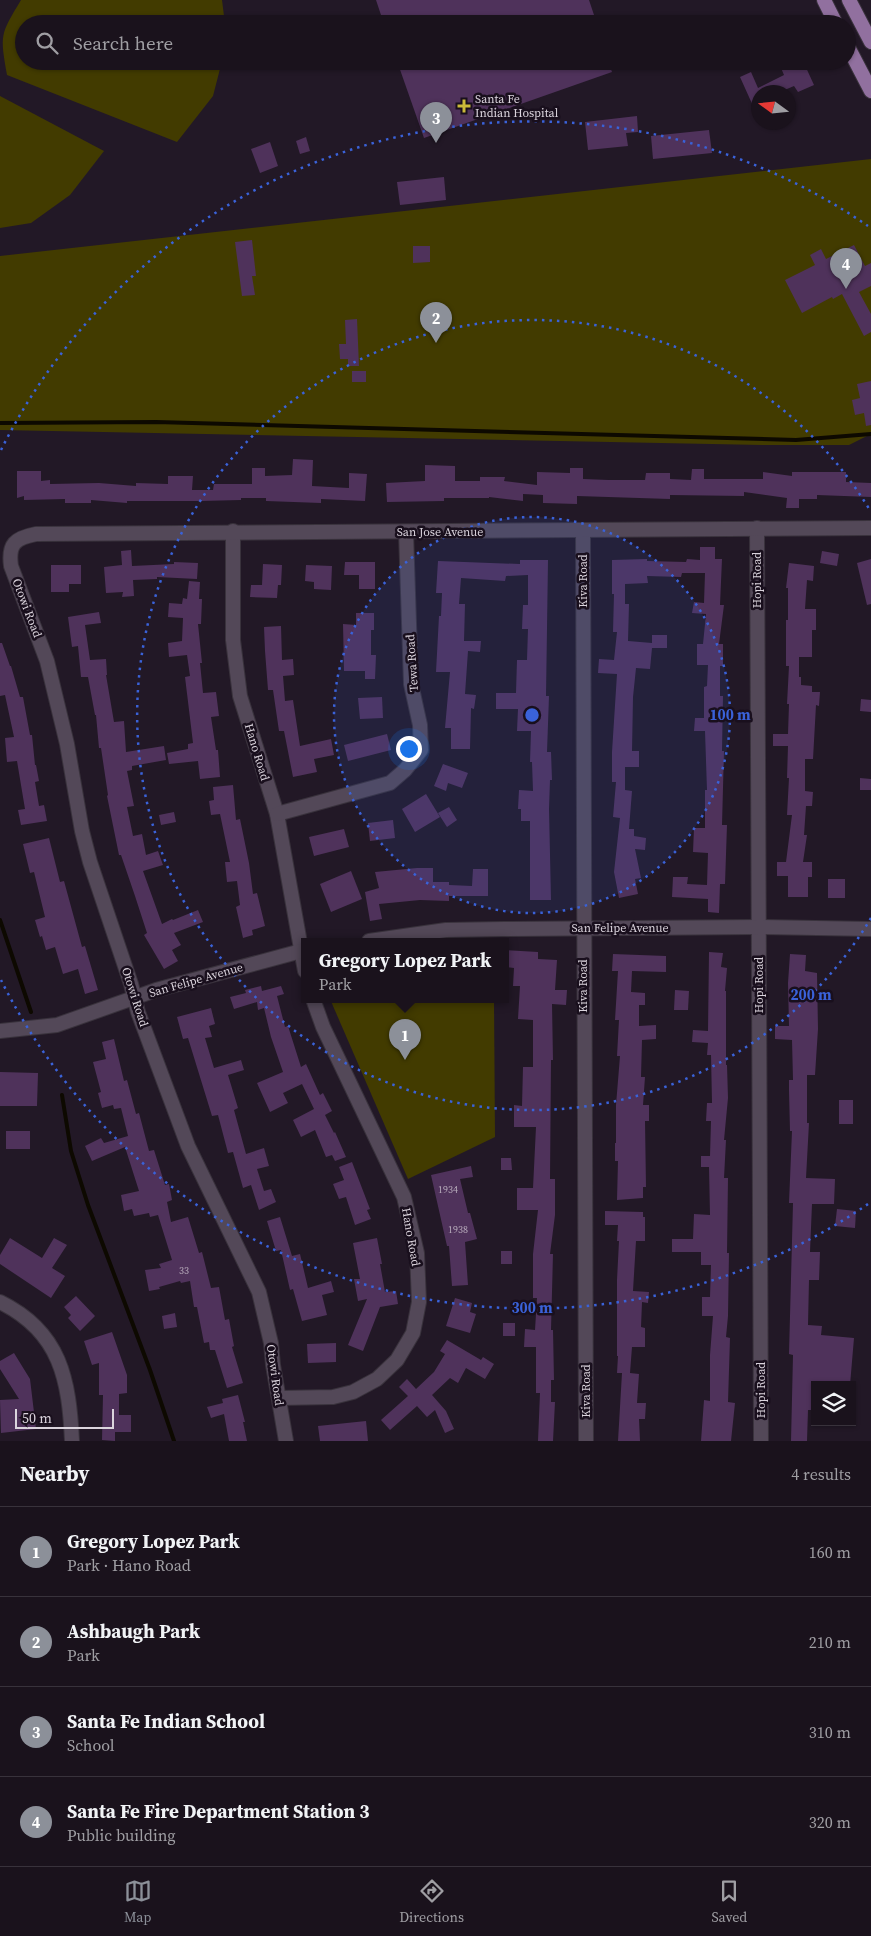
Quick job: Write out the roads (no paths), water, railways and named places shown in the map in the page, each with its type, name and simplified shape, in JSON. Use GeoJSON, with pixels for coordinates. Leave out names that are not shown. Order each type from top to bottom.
{"type":"FeatureCollection","features":[{"type":"Feature","properties":{"kind":"main road"},"geometry":{"type":"LineString","coordinates":[[824,0],[832,15]]}},
{"type":"Feature","properties":{"kind":"main road"},"geometry":{"type":"LineString","coordinates":[[849,0],[871,42]]}},
{"type":"Feature","properties":{"kind":"main road"},"geometry":{"type":"LineString","coordinates":[[856,62],[871,91]]}},
{"type":"Feature","properties":{"kind":"street","name":"Hopi Road"},"geometry":{"type":"LineString","coordinates":[[757,528],[761,1441]]}},
{"type":"Feature","properties":{"kind":"street","name":"San Jose Avenue"},"geometry":{"type":"LineString","coordinates":[[13,545],[23,537],[36,534],[233,531],[406,532],[871,528]]}},
{"type":"Feature","properties":{"kind":"street","name":"Hano Road"},"geometry":{"type":"LineString","coordinates":[[233,531],[233,640],[240,696],[277,814],[301,940]]}},
{"type":"Feature","properties":{"kind":"street","name":"Kiva Road"},"geometry":{"type":"LineString","coordinates":[[582,531],[586,1441]]}},
{"type":"Feature","properties":{"kind":"street","name":"Tewa Road"},"geometry":{"type":"LineString","coordinates":[[277,814],[390,783],[405,770],[421,750],[420,725],[411,684],[406,532]]}},
{"type":"Feature","properties":{"kind":"street","name":"Otowi Road"},"geometry":{"type":"LineString","coordinates":[[13,545],[10,553],[11,566],[47,661],[57,700],[82,831],[90,862],[166,1088],[188,1146],[259,1292],[271,1343],[286,1441]]}},
{"type":"Feature","properties":{"kind":"street","name":"San Felipe Avenue"},"geometry":{"type":"LineString","coordinates":[[390,938],[446,930],[758,927],[871,929]]}},
{"type":"Feature","properties":{"kind":"street","name":"San Felipe Avenue"},"geometry":{"type":"LineString","coordinates":[[0,1030],[57,1025],[156,990],[301,952]]}},
{"type":"Feature","properties":{"kind":"street","name":"Hano Road"},"geometry":{"type":"LineString","coordinates":[[279,1398],[333,1397],[353,1392],[377,1379],[397,1360],[413,1333],[419,1302],[417,1253],[404,1198],[323,1027],[314,1003]]}},
{"type":"Feature","properties":{"kind":"street"},"geometry":{"type":"LineString","coordinates":[[0,1302],[21,1315],[38,1330],[57,1358],[68,1391],[72,1441]]}},
{"type":"Feature","properties":{"kind":"waterway"},"geometry":{"type":"LineString","coordinates":[[0,423],[156,422],[796,440],[871,434]]}},
{"type":"Feature","properties":{"kind":"waterway"},"geometry":{"type":"LineString","coordinates":[[0,920],[31,1012]]}},
{"type":"Feature","properties":{"kind":"waterway"},"geometry":{"type":"LineString","coordinates":[[62,1095],[71,1151],[88,1205],[150,1370],[174,1441]]}},
{"type":"Feature","properties":{"kind":"place","name":"Santa Fe Indian Hospital"},"geometry":{"type":"Point","coordinates":[464,106]}},
{"type":"Feature","properties":{"kind":"place","name":"Santa Fe Indian School"},"geometry":{"type":"Point","coordinates":[436,143]}},
{"type":"Feature","properties":{"kind":"place","name":"Santa Fe Fire Department Station 3"},"geometry":{"type":"Point","coordinates":[846,289]}},
{"type":"Feature","properties":{"kind":"place","name":"Ashbaugh Park"},"geometry":{"type":"Point","coordinates":[436,343]}},
{"type":"Feature","properties":{"kind":"place","name":"Gregory Lopez Park"},"geometry":{"type":"Point","coordinates":[405,1060]}}]}
